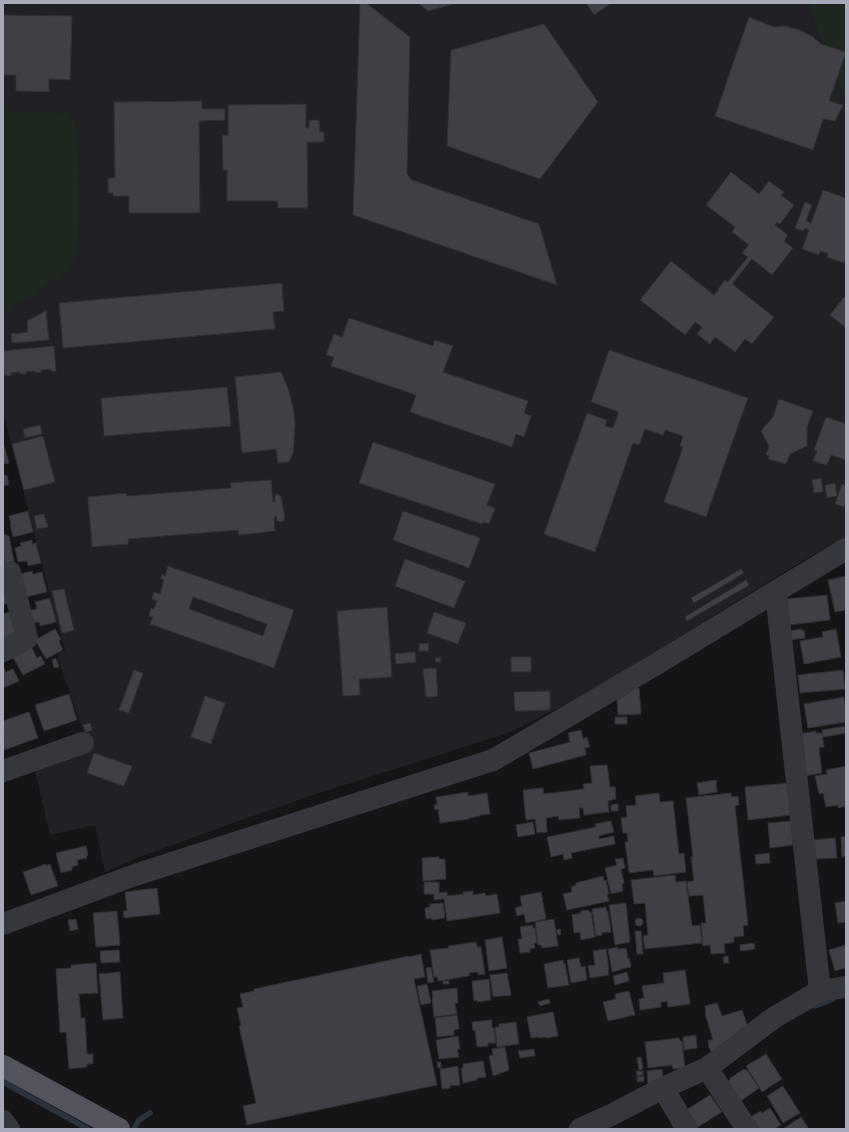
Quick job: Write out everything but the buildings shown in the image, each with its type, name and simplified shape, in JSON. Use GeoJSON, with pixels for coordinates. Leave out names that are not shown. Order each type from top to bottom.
{"type":"FeatureCollection","features":[{"type":"Feature","properties":{"kind":"main road"},"geometry":{"type":"LineString","coordinates":[[3,1066],[119,1129]]}},
{"type":"Feature","properties":{"kind":"street"},"geometry":{"type":"LineString","coordinates":[[3,924],[135,875],[493,760],[776,592],[846,548]]}},
{"type":"Feature","properties":{"kind":"street"},"geometry":{"type":"LineString","coordinates":[[3,575],[10,572],[27,638],[3,651]]}},
{"type":"Feature","properties":{"kind":"street"},"geometry":{"type":"LineString","coordinates":[[776,592],[820,991]]}},
{"type":"Feature","properties":{"kind":"street"},"geometry":{"type":"LineString","coordinates":[[3,772],[83,743]]}},
{"type":"Feature","properties":{"kind":"street"},"geometry":{"type":"LineString","coordinates":[[580,1129],[707,1068],[776,1017],[820,991],[846,987]]}},
{"type":"Feature","properties":{"kind":"street"},"geometry":{"type":"LineString","coordinates":[[707,1068],[747,1129]]}},
{"type":"Feature","properties":{"kind":"street"},"geometry":{"type":"LineString","coordinates":[[663,1088],[687,1129]]}},
{"type":"Feature","properties":{"kind":"street"},"geometry":{"type":"LineString","coordinates":[[3,1121],[9,1129]]}},
{"type":"Feature","properties":{"kind":"shaded area"},"geometry":{"type":"Polygon","coordinates":[[[3,3],[846,3],[846,537],[806,559],[583,696],[508,733],[319,793],[134,859],[105,872],[95,825],[50,835],[34,766],[88,746],[57,655],[65,650],[3,412],[3,3]]]}},
{"type":"Feature","properties":{"kind":"shaded area"},"geometry":{"type":"Polygon","coordinates":[[[811,3],[846,3],[846,99],[840,89],[820,38],[810,6],[811,3]]]}},
{"type":"Feature","properties":{"kind":"shaded area"},"geometry":{"type":"Polygon","coordinates":[[[3,111],[64,113],[75,122],[78,161],[79,217],[76,257],[64,273],[8,312],[3,313],[3,111]]]}},
{"type":"Feature","properties":{"kind":"waterway"},"geometry":{"type":"LineString","coordinates":[[815,1006],[833,999]]}},
{"type":"Feature","properties":{"kind":"waterway"},"geometry":{"type":"LineString","coordinates":[[3,1082],[88,1129]]}},
{"type":"Feature","properties":{"kind":"waterway"},"geometry":{"type":"LineString","coordinates":[[134,1129],[139,1120],[150,1113]]}}]}
